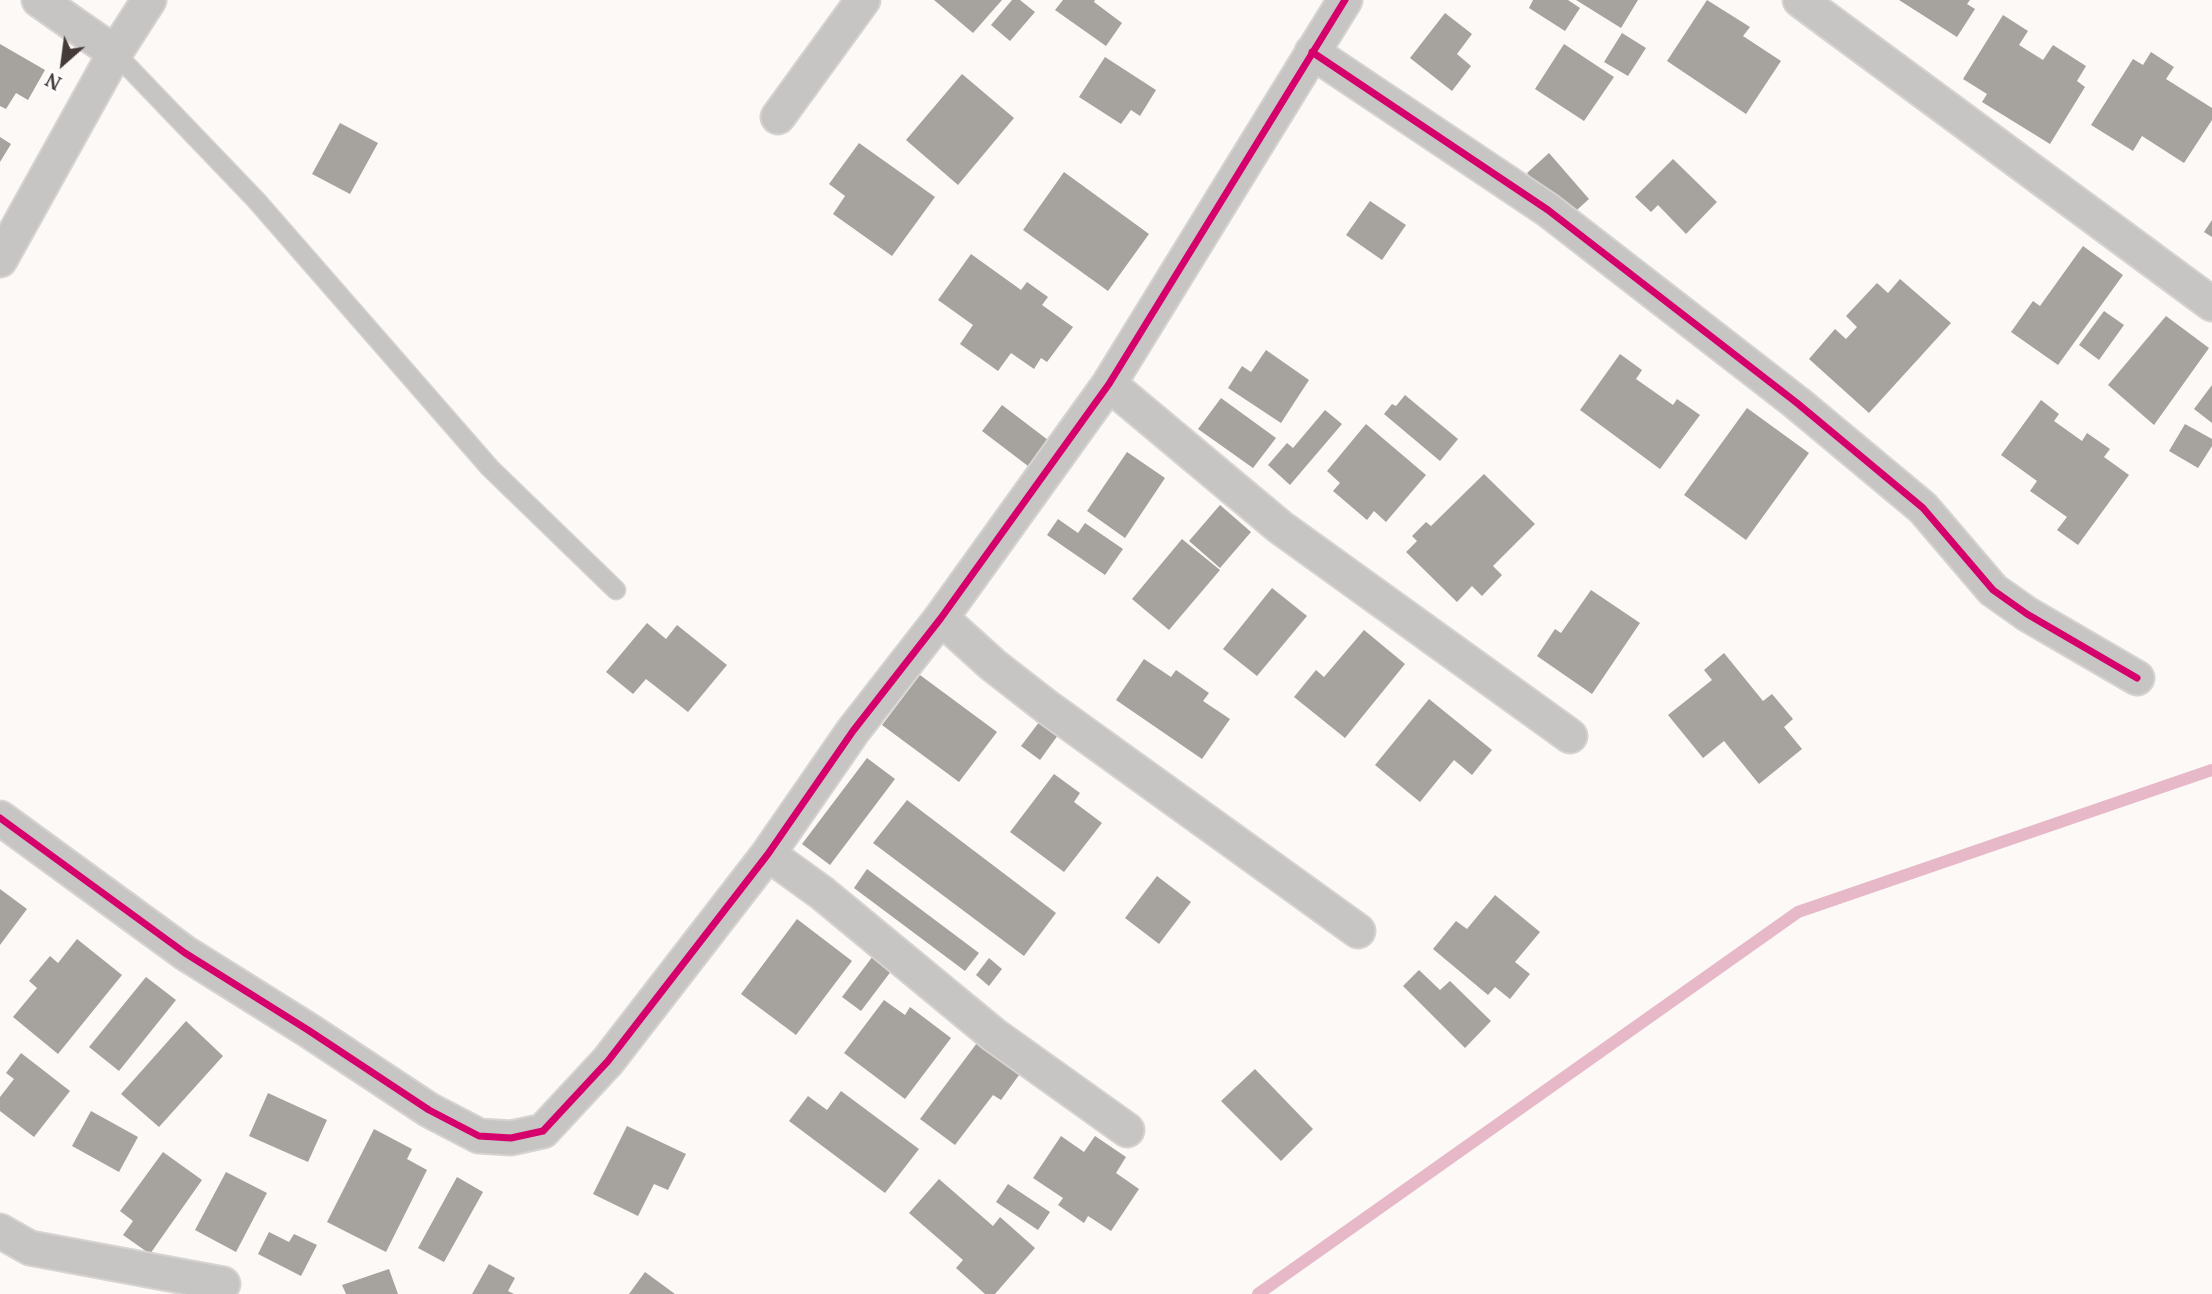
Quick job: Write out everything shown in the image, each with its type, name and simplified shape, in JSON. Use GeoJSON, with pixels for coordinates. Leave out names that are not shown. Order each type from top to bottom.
{"type":"FeatureCollection","features":[{"type":"Feature","properties":{"kind":"street"},"geometry":{"type":"LineString","coordinates":[[39,0],[116,53]]}},
{"type":"Feature","properties":{"kind":"street"},"geometry":{"type":"LineString","coordinates":[[0,260],[116,53],[149,0]]}},
{"type":"Feature","properties":{"kind":"street"},"geometry":{"type":"LineString","coordinates":[[778,117],[863,0]]}},
{"type":"Feature","properties":{"kind":"street"},"geometry":{"type":"LineString","coordinates":[[0,818],[185,953],[429,1110],[479,1136],[511,1138],[544,1131],[608,1061],[768,854],[853,731],[941,618],[1109,384],[1345,0]]}},
{"type":"Feature","properties":{"kind":"street"},"geometry":{"type":"LineString","coordinates":[[1800,0],[2212,304]]}},
{"type":"Feature","properties":{"kind":"street"},"geometry":{"type":"LineString","coordinates":[[1312,52],[1548,210],[1620,264],[1797,403],[1923,508],[1993,590],[2027,614],[2137,678]]}},
{"type":"Feature","properties":{"kind":"street"},"geometry":{"type":"LineString","coordinates":[[1109,384],[1280,527],[1570,736]]}},
{"type":"Feature","properties":{"kind":"street"},"geometry":{"type":"LineString","coordinates":[[941,618],[993,665],[1047,707],[1358,931]]}},
{"type":"Feature","properties":{"kind":"street"},"geometry":{"type":"LineString","coordinates":[[768,854],[822,893],[993,1035],[1127,1130]]}},
{"type":"Feature","properties":{"kind":"street"},"geometry":{"type":"LineString","coordinates":[[0,1231],[30,1248],[223,1284]]}},
{"type":"Feature","properties":{"kind":"lane"},"geometry":{"type":"LineString","coordinates":[[116,53],[256,200],[490,468],[617,590]]}},
{"type":"Feature","properties":{"kind":"building"},"geometry":{"type":"Polygon","coordinates":[[[934,0],[1002,0],[973,33],[934,0]]]}},
{"type":"Feature","properties":{"kind":"building"},"geometry":{"type":"Polygon","coordinates":[[[1012,0],[1020,0],[1035,12],[1010,41],[991,25],[1012,0]]]}},
{"type":"Feature","properties":{"kind":"building"},"geometry":{"type":"Polygon","coordinates":[[[1063,0],[1095,0],[1094,2],[1122,23],[1106,46],[1055,10],[1063,0]]]}},
{"type":"Feature","properties":{"kind":"building"},"geometry":{"type":"Polygon","coordinates":[[[1533,0],[1568,0],[1580,8],[1565,31],[1529,8],[1533,0]]]}},
{"type":"Feature","properties":{"kind":"building"},"geometry":{"type":"Polygon","coordinates":[[[1576,0],[1638,0],[1621,28],[1576,0]]]}},
{"type":"Feature","properties":{"kind":"building"},"geometry":{"type":"Polygon","coordinates":[[[1707,0],[1750,27],[1743,36],[1781,61],[1746,114],[1667,61],[1707,0]]]}},
{"type":"Feature","properties":{"kind":"building"},"geometry":{"type":"Polygon","coordinates":[[[1899,0],[1970,0],[1967,4],[1975,9],[1957,37],[1899,0]]]}},
{"type":"Feature","properties":{"kind":"building"},"geometry":{"type":"Polygon","coordinates":[[[1445,13],[1472,34],[1457,54],[1471,66],[1452,91],[1410,58],[1445,13]]]}},
{"type":"Feature","properties":{"kind":"building"},"geometry":{"type":"Polygon","coordinates":[[[2003,15],[2028,31],[2019,45],[2043,60],[2053,45],[2086,66],[2077,81],[2085,87],[2050,144],[1982,102],[1987,94],[1963,79],[2003,15]]]}},
{"type":"Feature","properties":{"kind":"building"},"geometry":{"type":"Polygon","coordinates":[[[1622,33],[1646,48],[1628,76],[1604,62],[1622,33]]]}},
{"type":"Feature","properties":{"kind":"building"},"geometry":{"type":"Polygon","coordinates":[[[0,44],[45,70],[28,100],[16,93],[6,109],[0,106],[0,44]]]}},
{"type":"Feature","properties":{"kind":"building"},"geometry":{"type":"Polygon","coordinates":[[[1564,44],[1614,77],[1584,121],[1535,89],[1564,44]]]}},
{"type":"Feature","properties":{"kind":"building"},"geometry":{"type":"Polygon","coordinates":[[[2151,52],[2174,67],[2166,79],[2212,108],[2212,120],[2184,163],[2142,136],[2133,151],[2091,125],[2133,59],[2143,65],[2151,52]]]}},
{"type":"Feature","properties":{"kind":"building"},"geometry":{"type":"Polygon","coordinates":[[[1105,57],[1156,90],[1140,116],[1131,110],[1121,124],[1079,97],[1105,57]]]}},
{"type":"Feature","properties":{"kind":"building"},"geometry":{"type":"Polygon","coordinates":[[[962,74],[1014,118],[958,185],[906,140],[962,74]]]}},
{"type":"Feature","properties":{"kind":"building"},"geometry":{"type":"Polygon","coordinates":[[[340,123],[378,143],[350,194],[312,174],[340,123]]]}},
{"type":"Feature","properties":{"kind":"building"},"geometry":{"type":"Polygon","coordinates":[[[0,137],[11,144],[0,162],[0,137]]]}},
{"type":"Feature","properties":{"kind":"building"},"geometry":{"type":"Polygon","coordinates":[[[859,143],[935,197],[892,256],[833,214],[845,196],[829,184],[859,143]]]}},
{"type":"Feature","properties":{"kind":"building"},"geometry":{"type":"Polygon","coordinates":[[[1549,153],[1589,199],[1567,219],[1527,173],[1549,153]]]}},
{"type":"Feature","properties":{"kind":"building"},"geometry":{"type":"Polygon","coordinates":[[[1673,159],[1717,202],[1686,234],[1658,205],[1651,212],[1635,197],[1673,159]]]}},
{"type":"Feature","properties":{"kind":"building"},"geometry":{"type":"Polygon","coordinates":[[[1064,172],[1149,234],[1108,291],[1023,230],[1064,172]]]}},
{"type":"Feature","properties":{"kind":"building"},"geometry":{"type":"Polygon","coordinates":[[[1370,201],[1406,225],[1382,260],[1346,235],[1370,201]]]}},
{"type":"Feature","properties":{"kind":"building"},"geometry":{"type":"Polygon","coordinates":[[[2212,220],[2212,237],[2204,232],[2212,220]]]}},
{"type":"Feature","properties":{"kind":"building"},"geometry":{"type":"Polygon","coordinates":[[[2083,246],[2123,275],[2058,365],[2011,332],[2033,301],[2040,306],[2083,246]]]}},
{"type":"Feature","properties":{"kind":"building"},"geometry":{"type":"Polygon","coordinates":[[[971,254],[1021,290],[1027,282],[1048,297],[1042,305],[1073,327],[1047,362],[1041,358],[1034,369],[1011,353],[998,371],[960,344],[973,325],[938,300],[971,254]]]}},
{"type":"Feature","properties":{"kind":"building"},"geometry":{"type":"Polygon","coordinates":[[[1900,279],[1951,323],[1869,413],[1809,359],[1835,329],[1846,339],[1857,327],[1846,316],[1877,283],[1888,293],[1900,279]]]}},
{"type":"Feature","properties":{"kind":"building"},"geometry":{"type":"Polygon","coordinates":[[[2104,311],[2124,325],[2099,360],[2079,345],[2104,311]]]}},
{"type":"Feature","properties":{"kind":"building"},"geometry":{"type":"Polygon","coordinates":[[[2166,316],[2209,348],[2154,425],[2108,385],[2166,316]]]}},
{"type":"Feature","properties":{"kind":"building"},"geometry":{"type":"Polygon","coordinates":[[[1266,350],[1309,380],[1281,423],[1228,388],[1242,366],[1251,372],[1266,350]]]}},
{"type":"Feature","properties":{"kind":"building"},"geometry":{"type":"Polygon","coordinates":[[[1620,354],[1642,370],[1636,379],[1673,405],[1677,399],[1700,415],[1660,469],[1580,410],[1620,354]]]}},
{"type":"Feature","properties":{"kind":"building"},"geometry":{"type":"Polygon","coordinates":[[[2212,385],[2212,423],[2194,409],[2212,385]]]}},
{"type":"Feature","properties":{"kind":"building"},"geometry":{"type":"Polygon","coordinates":[[[1405,395],[1458,439],[1440,461],[1384,414],[1392,404],[1396,406],[1405,395]]]}},
{"type":"Feature","properties":{"kind":"building"},"geometry":{"type":"Polygon","coordinates":[[[1221,398],[1276,438],[1253,468],[1198,429],[1221,398]]]}},
{"type":"Feature","properties":{"kind":"building"},"geometry":{"type":"Polygon","coordinates":[[[2041,400],[2059,414],[2054,421],[2082,441],[2087,433],[2110,449],[2104,457],[2129,475],[2078,545],[2057,530],[2067,517],[2030,491],[2037,481],[2001,455],[2041,400]]]}},
{"type":"Feature","properties":{"kind":"building"},"geometry":{"type":"Polygon","coordinates":[[[1002,405],[1048,440],[1028,466],[982,431],[1002,405]]]}},
{"type":"Feature","properties":{"kind":"building"},"geometry":{"type":"Polygon","coordinates":[[[1747,408],[1809,453],[1746,540],[1684,495],[1747,408]]]}},
{"type":"Feature","properties":{"kind":"building"},"geometry":{"type":"Polygon","coordinates":[[[1325,410],[1342,424],[1290,485],[1268,465],[1287,443],[1293,448],[1325,410]]]}},
{"type":"Feature","properties":{"kind":"building"},"geometry":{"type":"Polygon","coordinates":[[[1366,424],[1426,475],[1386,522],[1374,511],[1367,520],[1333,491],[1340,483],[1327,471],[1366,424]]]}},
{"type":"Feature","properties":{"kind":"building"},"geometry":{"type":"Polygon","coordinates":[[[2185,424],[2212,439],[2212,446],[2198,468],[2169,451],[2185,424]]]}},
{"type":"Feature","properties":{"kind":"building"},"geometry":{"type":"Polygon","coordinates":[[[1127,452],[1165,478],[1125,538],[1087,511],[1127,452]]]}},
{"type":"Feature","properties":{"kind":"building"},"geometry":{"type":"Polygon","coordinates":[[[1484,474],[1535,524],[1493,566],[1502,575],[1482,596],[1472,586],[1457,602],[1406,552],[1417,541],[1412,536],[1426,522],[1431,526],[1484,474]]]}},
{"type":"Feature","properties":{"kind":"building"},"geometry":{"type":"Polygon","coordinates":[[[1220,505],[1251,532],[1220,568],[1189,541],[1220,505]]]}},
{"type":"Feature","properties":{"kind":"building"},"geometry":{"type":"Polygon","coordinates":[[[1058,519],[1078,533],[1085,523],[1123,549],[1105,575],[1047,535],[1058,519]]]}},
{"type":"Feature","properties":{"kind":"building"},"geometry":{"type":"Polygon","coordinates":[[[1182,539],[1220,570],[1169,630],[1132,599],[1182,539]]]}},
{"type":"Feature","properties":{"kind":"building"},"geometry":{"type":"Polygon","coordinates":[[[1272,588],[1307,616],[1257,676],[1223,649],[1272,588]]]}},
{"type":"Feature","properties":{"kind":"building"},"geometry":{"type":"Polygon","coordinates":[[[1591,590],[1640,623],[1592,694],[1537,656],[1555,629],[1561,633],[1591,590]]]}},
{"type":"Feature","properties":{"kind":"building"},"geometry":{"type":"Polygon","coordinates":[[[647,623],[666,639],[677,625],[727,665],[688,712],[646,679],[633,694],[606,672],[647,623]]]}},
{"type":"Feature","properties":{"kind":"building"},"geometry":{"type":"Polygon","coordinates":[[[1364,630],[1405,664],[1345,738],[1294,697],[1316,670],[1324,677],[1364,630]]]}},
{"type":"Feature","properties":{"kind":"building"},"geometry":{"type":"Polygon","coordinates":[[[1724,653],[1763,701],[1772,694],[1793,719],[1784,727],[1802,749],[1759,784],[1724,741],[1703,758],[1668,715],[1712,680],[1704,670],[1724,653]]]}},
{"type":"Feature","properties":{"kind":"building"},"geometry":{"type":"Polygon","coordinates":[[[1144,659],[1171,677],[1176,670],[1209,693],[1203,701],[1230,719],[1202,759],[1116,700],[1144,659]]]}},
{"type":"Feature","properties":{"kind":"building"},"geometry":{"type":"Polygon","coordinates":[[[920,675],[997,732],[959,782],[882,725],[920,675]]]}},
{"type":"Feature","properties":{"kind":"building"},"geometry":{"type":"Polygon","coordinates":[[[1429,699],[1492,750],[1472,775],[1454,760],[1420,802],[1375,765],[1429,699]]]}},
{"type":"Feature","properties":{"kind":"building"},"geometry":{"type":"Polygon","coordinates":[[[1043,717],[1061,731],[1040,760],[1021,746],[1043,717]]]}},
{"type":"Feature","properties":{"kind":"building"},"geometry":{"type":"Polygon","coordinates":[[[867,758],[895,779],[830,865],[802,844],[867,758]]]}},
{"type":"Feature","properties":{"kind":"building"},"geometry":{"type":"Polygon","coordinates":[[[1054,774],[1080,793],[1074,802],[1102,823],[1064,872],[1010,832],[1054,774]]]}},
{"type":"Feature","properties":{"kind":"building"},"geometry":{"type":"Polygon","coordinates":[[[907,800],[1056,913],[1024,956],[873,843],[907,800]]]}},
{"type":"Feature","properties":{"kind":"building"},"geometry":{"type":"Polygon","coordinates":[[[867,869],[979,953],[965,971],[854,888],[867,869]]]}},
{"type":"Feature","properties":{"kind":"building"},"geometry":{"type":"Polygon","coordinates":[[[1157,876],[1191,902],[1159,944],[1125,918],[1157,876]]]}},
{"type":"Feature","properties":{"kind":"building"},"geometry":{"type":"Polygon","coordinates":[[[0,889],[27,909],[0,945],[0,889]]]}},
{"type":"Feature","properties":{"kind":"building"},"geometry":{"type":"Polygon","coordinates":[[[1495,895],[1540,932],[1515,962],[1530,974],[1510,999],[1495,987],[1488,995],[1433,949],[1456,921],[1467,929],[1495,895]]]}},
{"type":"Feature","properties":{"kind":"building"},"geometry":{"type":"Polygon","coordinates":[[[797,919],[852,961],[796,1035],[741,994],[797,919]]]}},
{"type":"Feature","properties":{"kind":"building"},"geometry":{"type":"Polygon","coordinates":[[[77,939],[122,975],[58,1054],[13,1017],[37,988],[29,981],[50,956],[58,963],[77,939]]]}},
{"type":"Feature","properties":{"kind":"building"},"geometry":{"type":"Polygon","coordinates":[[[873,956],[892,970],[861,1011],[842,997],[873,956]]]}},
{"type":"Feature","properties":{"kind":"building"},"geometry":{"type":"Polygon","coordinates":[[[989,958],[1002,969],[989,986],[976,975],[989,958]]]}},
{"type":"Feature","properties":{"kind":"building"},"geometry":{"type":"Polygon","coordinates":[[[1419,970],[1440,990],[1450,981],[1491,1021],[1465,1048],[1403,986],[1419,970]]]}},
{"type":"Feature","properties":{"kind":"building"},"geometry":{"type":"Polygon","coordinates":[[[146,977],[176,1000],[119,1071],[89,1047],[146,977]]]}},
{"type":"Feature","properties":{"kind":"building"},"geometry":{"type":"Polygon","coordinates":[[[884,1000],[905,1015],[910,1007],[951,1038],[905,1099],[844,1053],[884,1000]]]}},
{"type":"Feature","properties":{"kind":"building"},"geometry":{"type":"Polygon","coordinates":[[[186,1021],[223,1056],[159,1127],[121,1094],[186,1021]]]}},
{"type":"Feature","properties":{"kind":"building"},"geometry":{"type":"Polygon","coordinates":[[[977,1043],[1019,1075],[1001,1100],[993,1095],[955,1145],[920,1119],[977,1043]]]}},
{"type":"Feature","properties":{"kind":"building"},"geometry":{"type":"Polygon","coordinates":[[[21,1053],[70,1091],[34,1137],[0,1111],[0,1097],[14,1079],[6,1073],[21,1053]]]}},
{"type":"Feature","properties":{"kind":"building"},"geometry":{"type":"Polygon","coordinates":[[[1255,1069],[1313,1129],[1281,1161],[1221,1101],[1255,1069]]]}},
{"type":"Feature","properties":{"kind":"building"},"geometry":{"type":"Polygon","coordinates":[[[841,1091],[919,1149],[885,1193],[789,1121],[808,1096],[827,1110],[841,1091]]]}},
{"type":"Feature","properties":{"kind":"building"},"geometry":{"type":"Polygon","coordinates":[[[268,1093],[327,1120],[308,1162],[249,1136],[268,1093]]]}},
{"type":"Feature","properties":{"kind":"building"},"geometry":{"type":"Polygon","coordinates":[[[91,1111],[138,1137],[119,1172],[72,1146],[91,1111]]]}},
{"type":"Feature","properties":{"kind":"building"},"geometry":{"type":"Polygon","coordinates":[[[627,1126],[686,1154],[668,1190],[654,1184],[638,1216],[593,1194],[627,1126]]]}},
{"type":"Feature","properties":{"kind":"building"},"geometry":{"type":"Polygon","coordinates":[[[374,1129],[412,1149],[407,1159],[427,1170],[386,1252],[327,1222],[374,1129]]]}},
{"type":"Feature","properties":{"kind":"building"},"geometry":{"type":"Polygon","coordinates":[[[1061,1136],[1084,1152],[1095,1136],[1126,1157],[1116,1173],[1139,1189],[1111,1231],[1088,1216],[1084,1223],[1058,1205],[1063,1198],[1033,1178],[1061,1136]]]}},
{"type":"Feature","properties":{"kind":"building"},"geometry":{"type":"Polygon","coordinates":[[[163,1152],[202,1180],[150,1254],[123,1235],[133,1221],[120,1211],[163,1152]]]}},
{"type":"Feature","properties":{"kind":"building"},"geometry":{"type":"Polygon","coordinates":[[[226,1172],[267,1193],[236,1252],[195,1230],[226,1172]]]}},
{"type":"Feature","properties":{"kind":"building"},"geometry":{"type":"Polygon","coordinates":[[[457,1177],[483,1192],[444,1262],[418,1248],[457,1177]]]}},
{"type":"Feature","properties":{"kind":"building"},"geometry":{"type":"Polygon","coordinates":[[[939,1179],[993,1226],[1000,1217],[1035,1248],[995,1294],[985,1294],[956,1268],[963,1260],[909,1213],[939,1179]]]}},
{"type":"Feature","properties":{"kind":"building"},"geometry":{"type":"Polygon","coordinates":[[[1008,1184],[1050,1212],[1038,1230],[996,1202],[1008,1184]]]}},
{"type":"Feature","properties":{"kind":"building"},"geometry":{"type":"Polygon","coordinates":[[[269,1232],[289,1242],[294,1234],[317,1245],[301,1276],[258,1254],[269,1232]]]}},
{"type":"Feature","properties":{"kind":"building"},"geometry":{"type":"Polygon","coordinates":[[[489,1264],[515,1278],[508,1291],[514,1294],[472,1294],[489,1264]]]}},
{"type":"Feature","properties":{"kind":"building"},"geometry":{"type":"Polygon","coordinates":[[[389,1269],[398,1294],[346,1294],[342,1285],[389,1269]]]}},
{"type":"Feature","properties":{"kind":"building"},"geometry":{"type":"Polygon","coordinates":[[[645,1272],[675,1294],[629,1294],[645,1272]]]}},
{"type":"Feature","properties":{"kind":"waterway"},"geometry":{"type":"LineString","coordinates":[[1258,1294],[1798,912],[2212,770]]}},
{"type":"Feature","properties":{"kind":"cycle path"},"geometry":{"type":"LineString","coordinates":[[0,818],[185,953],[429,1110],[479,1136],[511,1138],[543,1131],[608,1061],[768,854],[853,731],[941,618],[1109,384],[1345,0]]}},
{"type":"Feature","properties":{"kind":"cycle path"},"geometry":{"type":"LineString","coordinates":[[1312,52],[1548,210],[1797,403],[1923,508],[1993,590],[2027,614],[2137,678]]}}]}
